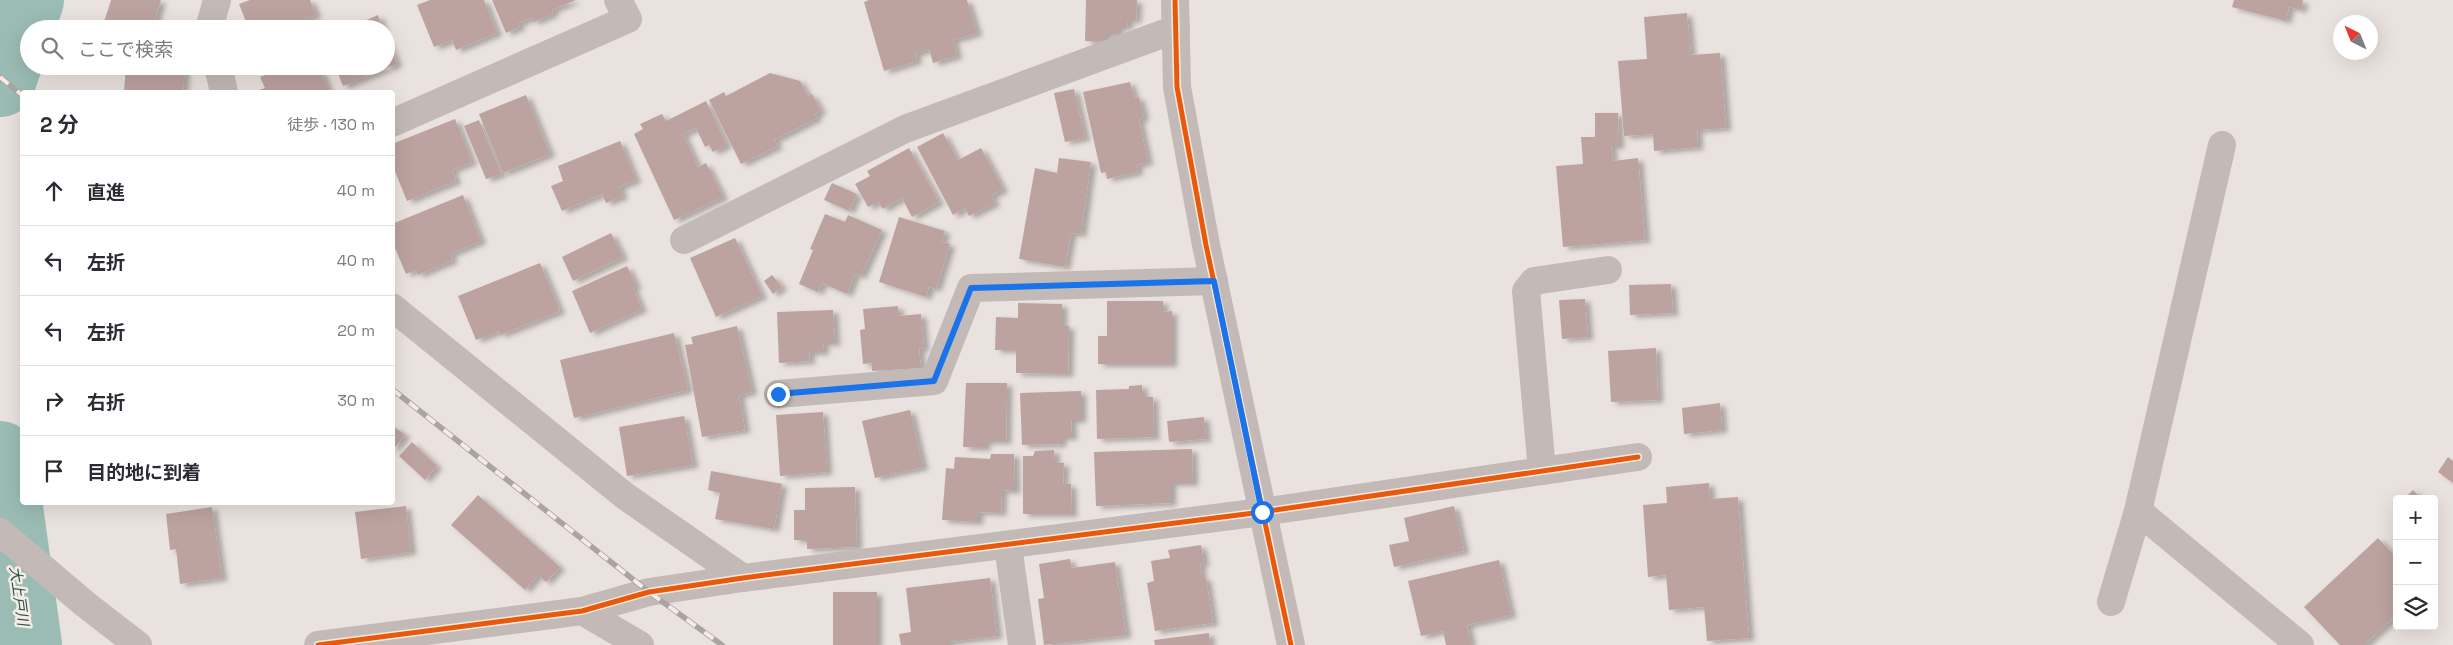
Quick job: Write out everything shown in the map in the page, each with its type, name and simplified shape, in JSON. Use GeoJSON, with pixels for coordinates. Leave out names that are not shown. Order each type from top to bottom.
{"type":"FeatureCollection","features":[{"type":"Feature","properties":{"kind":"street"},"geometry":{"type":"LineString","coordinates":[[211,20],[216,0]]}},
{"type":"Feature","properties":{"kind":"street"},"geometry":{"type":"LineString","coordinates":[[395,122],[628,19],[618,0]]}},
{"type":"Feature","properties":{"kind":"street"},"geometry":{"type":"LineString","coordinates":[[1175,0],[1177,87],[1214,281],[1291,645]]}},
{"type":"Feature","properties":{"kind":"street"},"geometry":{"type":"LineString","coordinates":[[684,240],[905,129],[1176,29]]}},
{"type":"Feature","properties":{"kind":"street"},"geometry":{"type":"LineString","coordinates":[[220,75],[224,90]]}},
{"type":"Feature","properties":{"kind":"street"},"geometry":{"type":"LineString","coordinates":[[2111,602],[2138,511],[2222,144]]}},
{"type":"Feature","properties":{"kind":"street"},"geometry":{"type":"LineString","coordinates":[[1542,471],[1526,291],[1534,280],[1608,270]]}},
{"type":"Feature","properties":{"kind":"street"},"geometry":{"type":"LineString","coordinates":[[778,394],[934,381],[971,288],[1214,281]]}},
{"type":"Feature","properties":{"kind":"street"},"geometry":{"type":"LineString","coordinates":[[395,309],[625,496],[743,578]]}},
{"type":"Feature","properties":{"kind":"street"},"geometry":{"type":"LineString","coordinates":[[318,645],[582,611],[649,592],[743,578],[1008,546],[1262,512],[1638,457]]}},
{"type":"Feature","properties":{"kind":"street"},"geometry":{"type":"LineString","coordinates":[[2138,511],[2300,645]]}},
{"type":"Feature","properties":{"kind":"street"},"geometry":{"type":"LineString","coordinates":[[0,532],[126,640]]}},
{"type":"Feature","properties":{"kind":"street"},"geometry":{"type":"LineString","coordinates":[[1008,546],[1022,645]]}},
{"type":"Feature","properties":{"kind":"street"},"geometry":{"type":"LineString","coordinates":[[582,611],[640,645]]}},
{"type":"Feature","properties":{"kind":"building"},"geometry":{"type":"Polygon","coordinates":[[[111,0],[161,0],[155,20],[105,20],[111,0]]]}},
{"type":"Feature","properties":{"kind":"building"},"geometry":{"type":"Polygon","coordinates":[[[250,0],[310,0],[316,15],[304,20],[245,20],[239,4],[250,0]]]}},
{"type":"Feature","properties":{"kind":"building"},"geometry":{"type":"Polygon","coordinates":[[[430,0],[484,0],[497,33],[456,50],[452,40],[434,47],[417,5],[430,0]]]}},
{"type":"Feature","properties":{"kind":"building"},"geometry":{"type":"Polygon","coordinates":[[[492,0],[576,0],[552,10],[553,14],[534,22],[532,18],[518,23],[520,27],[506,33],[492,0]]]}},
{"type":"Feature","properties":{"kind":"building"},"geometry":{"type":"Polygon","coordinates":[[[869,0],[967,0],[977,33],[953,40],[957,56],[933,63],[929,49],[915,54],[917,61],[884,71],[864,2],[869,0]]]}},
{"type":"Feature","properties":{"kind":"building"},"geometry":{"type":"Polygon","coordinates":[[[1086,0],[1137,0],[1136,20],[1128,20],[1127,27],[1118,27],[1118,34],[1105,34],[1105,42],[1085,41],[1086,0]]]}},
{"type":"Feature","properties":{"kind":"building"},"geometry":{"type":"Polygon","coordinates":[[[2234,0],[2303,0],[2301,10],[2289,7],[2286,21],[2232,7],[2234,0]]]}},
{"type":"Feature","properties":{"kind":"building"},"geometry":{"type":"Polygon","coordinates":[[[1687,13],[1691,55],[1720,53],[1726,128],[1697,130],[1698,147],[1654,151],[1653,134],[1624,136],[1618,61],[1647,59],[1644,17],[1687,13]]]}},
{"type":"Feature","properties":{"kind":"building"},"geometry":{"type":"Polygon","coordinates":[[[378,15],[380,20],[366,20],[378,15]]]}},
{"type":"Feature","properties":{"kind":"building"},"geometry":{"type":"Polygon","coordinates":[[[770,73],[800,81],[808,96],[812,94],[821,111],[815,114],[817,118],[774,140],[778,146],[741,164],[709,100],[724,92],[726,96],[770,73]]]}},
{"type":"Feature","properties":{"kind":"building"},"geometry":{"type":"Polygon","coordinates":[[[125,75],[184,75],[183,90],[124,90],[125,75]]]}},
{"type":"Feature","properties":{"kind":"building"},"geometry":{"type":"Polygon","coordinates":[[[265,75],[322,75],[328,90],[260,90],[265,88],[260,77],[265,75]]]}},
{"type":"Feature","properties":{"kind":"building"},"geometry":{"type":"Polygon","coordinates":[[[339,75],[370,75],[343,86],[339,75]]]}},
{"type":"Feature","properties":{"kind":"building"},"geometry":{"type":"Polygon","coordinates":[[[1130,82],[1134,98],[1139,97],[1144,117],[1139,120],[1148,162],[1137,165],[1138,172],[1107,179],[1106,172],[1101,173],[1083,92],[1130,82]]]}},
{"type":"Feature","properties":{"kind":"building"},"geometry":{"type":"Polygon","coordinates":[[[1074,89],[1085,138],[1065,142],[1054,93],[1074,89]]]}},
{"type":"Feature","properties":{"kind":"building"},"geometry":{"type":"Polygon","coordinates":[[[526,95],[550,154],[503,173],[479,114],[526,95]]]}},
{"type":"Feature","properties":{"kind":"building"},"geometry":{"type":"Polygon","coordinates":[[[706,101],[727,145],[713,152],[709,145],[705,147],[696,128],[683,134],[698,167],[706,163],[723,197],[674,220],[634,134],[643,129],[640,124],[662,114],[666,121],[706,101]]]}},
{"type":"Feature","properties":{"kind":"building"},"geometry":{"type":"Polygon","coordinates":[[[1595,113],[1618,113],[1619,146],[1611,146],[1613,161],[1638,158],[1645,240],[1563,247],[1556,166],[1583,164],[1581,137],[1595,137],[1595,113]]]}},
{"type":"Feature","properties":{"kind":"building"},"geometry":{"type":"Polygon","coordinates":[[[455,119],[472,162],[452,170],[456,181],[407,201],[395,171],[395,143],[455,119]]]}},
{"type":"Feature","properties":{"kind":"building"},"geometry":{"type":"Polygon","coordinates":[[[479,120],[501,174],[486,179],[464,126],[479,120]]]}},
{"type":"Feature","properties":{"kind":"building"},"geometry":{"type":"Polygon","coordinates":[[[943,133],[958,160],[981,148],[1003,189],[991,196],[995,203],[969,216],[965,208],[953,215],[917,147],[943,133]]]}},
{"type":"Feature","properties":{"kind":"building"},"geometry":{"type":"Polygon","coordinates":[[[620,141],[636,180],[619,187],[623,196],[606,203],[602,194],[562,211],[551,186],[563,181],[558,166],[620,141]]]}},
{"type":"Feature","properties":{"kind":"building"},"geometry":{"type":"Polygon","coordinates":[[[909,148],[939,202],[912,217],[902,198],[883,209],[878,202],[868,207],[855,184],[870,176],[867,171],[909,148]]]}},
{"type":"Feature","properties":{"kind":"building"},"geometry":{"type":"Polygon","coordinates":[[[1059,158],[1091,162],[1081,234],[1071,233],[1065,267],[1019,259],[1035,168],[1057,173],[1059,158]]]}},
{"type":"Feature","properties":{"kind":"building"},"geometry":{"type":"Polygon","coordinates":[[[832,183],[857,194],[849,211],[824,200],[832,183]]]}},
{"type":"Feature","properties":{"kind":"building"},"geometry":{"type":"Polygon","coordinates":[[[463,195],[481,241],[450,254],[453,260],[418,275],[416,270],[406,274],[395,248],[395,223],[463,195]]]}},
{"type":"Feature","properties":{"kind":"building"},"geometry":{"type":"Polygon","coordinates":[[[825,214],[845,222],[848,215],[882,230],[861,276],[855,274],[847,294],[822,283],[818,292],[799,284],[813,250],[810,249],[825,214]]]}},
{"type":"Feature","properties":{"kind":"building"},"geometry":{"type":"Polygon","coordinates":[[[899,217],[945,231],[942,242],[950,244],[936,289],[929,287],[926,297],[879,282],[899,217]]]}},
{"type":"Feature","properties":{"kind":"building"},"geometry":{"type":"Polygon","coordinates":[[[611,233],[623,257],[573,281],[562,257],[611,233]]]}},
{"type":"Feature","properties":{"kind":"building"},"geometry":{"type":"Polygon","coordinates":[[[735,238],[762,296],[716,317],[690,258],[735,238]]]}},
{"type":"Feature","properties":{"kind":"building"},"geometry":{"type":"Polygon","coordinates":[[[540,263],[560,311],[500,335],[499,331],[476,340],[458,296],[540,263]]]}},
{"type":"Feature","properties":{"kind":"building"},"geometry":{"type":"Polygon","coordinates":[[[627,266],[636,285],[633,288],[642,309],[590,333],[572,291],[627,266]]]}},
{"type":"Feature","properties":{"kind":"building"},"geometry":{"type":"Polygon","coordinates":[[[772,275],[782,287],[773,294],[764,281],[772,275]]]}},
{"type":"Feature","properties":{"kind":"building"},"geometry":{"type":"Polygon","coordinates":[[[1671,284],[1673,313],[1630,315],[1629,285],[1671,284]]]}},
{"type":"Feature","properties":{"kind":"building"},"geometry":{"type":"Polygon","coordinates":[[[1585,299],[1588,337],[1562,339],[1559,300],[1585,299]]]}},
{"type":"Feature","properties":{"kind":"building"},"geometry":{"type":"Polygon","coordinates":[[[1107,301],[1163,301],[1163,312],[1172,311],[1172,364],[1098,364],[1098,336],[1107,336],[1107,301]]]}},
{"type":"Feature","properties":{"kind":"building"},"geometry":{"type":"Polygon","coordinates":[[[1018,303],[1062,304],[1062,326],[1069,326],[1068,374],[1016,373],[1016,350],[995,350],[996,317],[1018,318],[1018,303]]]}},
{"type":"Feature","properties":{"kind":"building"},"geometry":{"type":"Polygon","coordinates":[[[898,306],[899,316],[921,314],[924,348],[919,349],[921,368],[872,371],[872,363],[863,364],[860,330],[865,329],[863,309],[898,306]]]}},
{"type":"Feature","properties":{"kind":"building"},"geometry":{"type":"Polygon","coordinates":[[[833,310],[835,343],[823,343],[824,352],[809,352],[810,361],[779,363],[777,312],[833,310]]]}},
{"type":"Feature","properties":{"kind":"building"},"geometry":{"type":"Polygon","coordinates":[[[737,326],[752,392],[739,395],[745,430],[702,437],[685,345],[693,344],[691,337],[737,326]]]}},
{"type":"Feature","properties":{"kind":"building"},"geometry":{"type":"Polygon","coordinates":[[[674,333],[688,390],[574,418],[560,360],[674,333]]]}},
{"type":"Feature","properties":{"kind":"building"},"geometry":{"type":"Polygon","coordinates":[[[1656,348],[1658,400],[1611,402],[1608,351],[1656,348]]]}},
{"type":"Feature","properties":{"kind":"building"},"geometry":{"type":"Polygon","coordinates":[[[966,383],[1007,383],[1006,441],[985,441],[985,448],[963,447],[966,383]]]}},
{"type":"Feature","properties":{"kind":"building"},"geometry":{"type":"Polygon","coordinates":[[[1142,385],[1143,397],[1153,397],[1154,437],[1097,439],[1096,390],[1129,389],[1129,386],[1142,385]]]}},
{"type":"Feature","properties":{"kind":"building"},"geometry":{"type":"Polygon","coordinates":[[[1081,391],[1081,420],[1071,420],[1072,437],[1061,437],[1061,444],[1022,445],[1020,393],[1081,391]]]}},
{"type":"Feature","properties":{"kind":"building"},"geometry":{"type":"Polygon","coordinates":[[[1720,403],[1722,430],[1684,434],[1682,408],[1720,403]]]}},
{"type":"Feature","properties":{"kind":"building"},"geometry":{"type":"Polygon","coordinates":[[[910,410],[923,467],[875,478],[862,421],[910,410]]]}},
{"type":"Feature","properties":{"kind":"building"},"geometry":{"type":"Polygon","coordinates":[[[823,412],[827,472],[780,476],[776,415],[823,412]]]}},
{"type":"Feature","properties":{"kind":"building"},"geometry":{"type":"Polygon","coordinates":[[[684,416],[693,465],[627,476],[619,427],[684,416]]]}},
{"type":"Feature","properties":{"kind":"building"},"geometry":{"type":"Polygon","coordinates":[[[1204,417],[1206,439],[1169,442],[1167,421],[1204,417]]]}},
{"type":"Feature","properties":{"kind":"building"},"geometry":{"type":"Polygon","coordinates":[[[395,427],[405,435],[395,447],[395,427]]]}},
{"type":"Feature","properties":{"kind":"building"},"geometry":{"type":"Polygon","coordinates":[[[412,442],[437,466],[425,480],[399,456],[412,442]]]}},
{"type":"Feature","properties":{"kind":"building"},"geometry":{"type":"Polygon","coordinates":[[[1192,449],[1193,483],[1171,483],[1171,503],[1096,506],[1094,452],[1192,449]]]}},
{"type":"Feature","properties":{"kind":"building"},"geometry":{"type":"Polygon","coordinates":[[[1054,450],[1055,463],[1064,463],[1063,484],[1071,484],[1072,514],[1023,514],[1023,456],[1033,456],[1035,451],[1054,450]]]}},
{"type":"Feature","properties":{"kind":"building"},"geometry":{"type":"Polygon","coordinates":[[[991,454],[1014,454],[1015,491],[1002,490],[1001,513],[978,512],[978,522],[942,520],[946,468],[954,469],[955,457],[990,459],[991,454]]]}},
{"type":"Feature","properties":{"kind":"building"},"geometry":{"type":"Polygon","coordinates":[[[2448,457],[2453,461],[2453,483],[2438,472],[2448,457]]]}},
{"type":"Feature","properties":{"kind":"building"},"geometry":{"type":"Polygon","coordinates":[[[711,471],[782,484],[774,529],[715,519],[720,493],[708,490],[711,471]]]}},
{"type":"Feature","properties":{"kind":"building"},"geometry":{"type":"Polygon","coordinates":[[[1709,483],[1710,499],[1738,497],[1749,638],[1707,641],[1704,607],[1669,610],[1666,575],[1648,577],[1643,505],[1667,503],[1666,487],[1709,483]]]}},
{"type":"Feature","properties":{"kind":"building"},"geometry":{"type":"Polygon","coordinates":[[[855,487],[857,547],[807,549],[807,540],[794,540],[794,510],[805,510],[805,488],[855,487]]]}},
{"type":"Feature","properties":{"kind":"building"},"geometry":{"type":"Polygon","coordinates":[[[2413,490],[2418,495],[2408,495],[2413,490]]]}},
{"type":"Feature","properties":{"kind":"building"},"geometry":{"type":"Polygon","coordinates":[[[478,495],[560,567],[546,582],[538,575],[525,590],[451,525],[478,495]]]}},
{"type":"Feature","properties":{"kind":"building"},"geometry":{"type":"Polygon","coordinates":[[[406,506],[411,552],[361,559],[355,512],[406,506]]]}},
{"type":"Feature","properties":{"kind":"building"},"geometry":{"type":"Polygon","coordinates":[[[1454,506],[1464,551],[1394,567],[1389,545],[1409,541],[1404,518],[1454,506]]]}},
{"type":"Feature","properties":{"kind":"building"},"geometry":{"type":"Polygon","coordinates":[[[212,507],[222,578],[180,584],[176,549],[170,550],[166,514],[212,507]]]}},
{"type":"Feature","properties":{"kind":"building"},"geometry":{"type":"Polygon","coordinates":[[[2378,538],[2393,554],[2393,618],[2364,645],[2340,645],[2304,607],[2378,538]]]}},
{"type":"Feature","properties":{"kind":"building"},"geometry":{"type":"Polygon","coordinates":[[[1201,545],[1204,563],[1200,564],[1202,578],[1206,578],[1213,623],[1155,631],[1147,583],[1154,581],[1151,561],[1170,558],[1168,550],[1201,545]]]}},
{"type":"Feature","properties":{"kind":"building"},"geometry":{"type":"Polygon","coordinates":[[[1070,559],[1072,568],[1115,562],[1126,635],[1044,645],[1038,599],[1044,598],[1039,564],[1070,559]]]}},
{"type":"Feature","properties":{"kind":"building"},"geometry":{"type":"Polygon","coordinates":[[[1499,560],[1511,615],[1467,625],[1471,645],[1446,645],[1443,631],[1421,636],[1408,581],[1499,560]]]}},
{"type":"Feature","properties":{"kind":"building"},"geometry":{"type":"Polygon","coordinates":[[[990,578],[997,636],[949,642],[949,645],[901,645],[899,634],[911,632],[906,588],[990,578]]]}},
{"type":"Feature","properties":{"kind":"building"},"geometry":{"type":"Polygon","coordinates":[[[833,592],[877,592],[877,645],[833,645],[833,592]]]}},
{"type":"Feature","properties":{"kind":"building"},"geometry":{"type":"Polygon","coordinates":[[[1209,633],[1210,645],[1155,645],[1154,640],[1209,633]]]}},
{"type":"Feature","properties":{"kind":"waterway","name":"大上戸川"},"geometry":{"type":"LineString","coordinates":[[21,20],[28,0]]}},
{"type":"Feature","properties":{"kind":"waterway","name":"大上戸川"},"geometry":{"type":"LineString","coordinates":[[0,81],[20,23]]}},
{"type":"Feature","properties":{"kind":"waterway","name":"大上戸川"},"geometry":{"type":"LineString","coordinates":[[0,457],[26,645]]}},
{"type":"Feature","properties":{"kind":"railway"},"geometry":{"type":"LineString","coordinates":[[0,77],[20,93]]}},
{"type":"Feature","properties":{"kind":"railway"},"geometry":{"type":"LineString","coordinates":[[395,391],[649,592],[722,645]]}},
{"type":"Feature","properties":{"kind":"cycle path"},"geometry":{"type":"LineString","coordinates":[[1175,0],[1177,87],[1206,245],[1291,645]]}},
{"type":"Feature","properties":{"kind":"cycle path"},"geometry":{"type":"LineString","coordinates":[[318,645],[582,611],[649,592],[743,578],[1262,512],[1638,457]]}},
{"type":"Feature","properties":{"kind":"route"},"geometry":{"type":"LineString","coordinates":[[778,394],[934,381],[971,288],[1214,281],[1262,512]]}}]}
